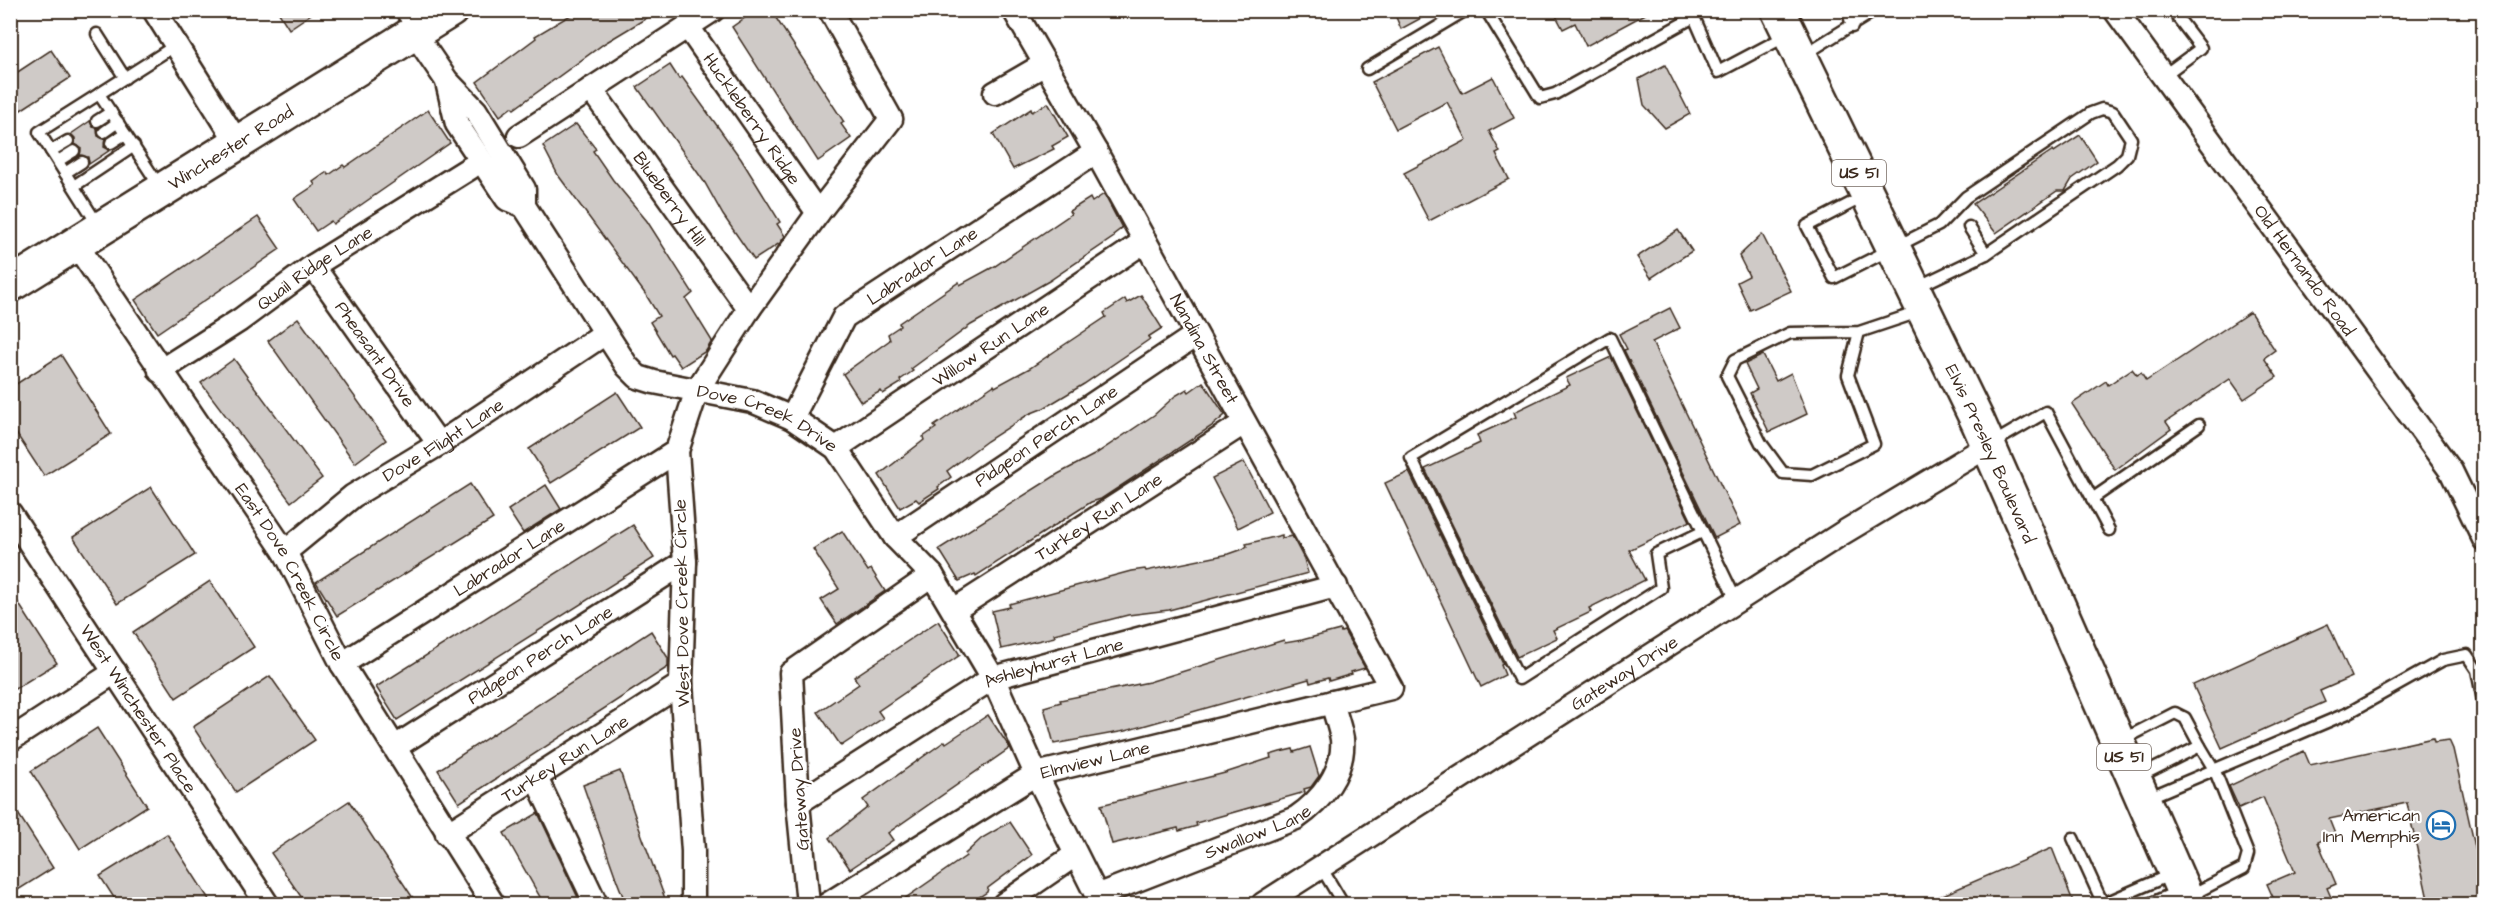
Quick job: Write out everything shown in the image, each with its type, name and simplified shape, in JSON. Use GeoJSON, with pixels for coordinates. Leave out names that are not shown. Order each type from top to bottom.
{"type":"FeatureCollection","features":[{"type":"Feature","properties":{"kind":"main road","name":"Winchester Road"},"geometry":{"type":"LineString","coordinates":[[10,285],[237,142],[408,22],[451,10]]}},
{"type":"Feature","properties":{"kind":"main road","name":"Elvis Presley Boulevard"},"geometry":{"type":"LineString","coordinates":[[1790,33],[1920,299],[1988,446],[2183,891]]}},
{"type":"Feature","properties":{"kind":"street"},"geometry":{"type":"LineString","coordinates":[[154,10],[237,142]]}},
{"type":"Feature","properties":{"kind":"street"},"geometry":{"type":"LineString","coordinates":[[519,136],[713,10]]}},
{"type":"Feature","properties":{"kind":"street","name":"Dove Creek Drive"},"geometry":{"type":"LineString","coordinates":[[830,10],[891,119],[818,213],[749,309],[697,390],[752,401],[792,418],[836,448],[895,537],[932,575],[954,610],[993,678],[1036,774],[1098,900]]}},
{"type":"Feature","properties":{"kind":"street","name":"Nandina Street"},"geometry":{"type":"LineString","coordinates":[[1014,10],[1096,152],[1391,688]]}},
{"type":"Feature","properties":{"kind":"street","name":"Old Hernando Road"},"geometry":{"type":"LineString","coordinates":[[2119,12],[2163,76],[2451,471],[2484,539]]}},
{"type":"Feature","properties":{"kind":"street"},"geometry":{"type":"LineString","coordinates":[[408,22],[447,81],[457,124],[484,159],[507,199],[524,206],[604,334],[627,366],[638,377],[697,390]]}},
{"type":"Feature","properties":{"kind":"street","name":"Huckleberry Ridge"},"geometry":{"type":"LineString","coordinates":[[688,27],[818,213]]}},
{"type":"Feature","properties":{"kind":"street"},"geometry":{"type":"LineString","coordinates":[[995,93],[1045,64]]}},
{"type":"Feature","properties":{"kind":"street","name":"Blueberry Hill"},"geometry":{"type":"LineString","coordinates":[[591,89],[749,309]]}},
{"type":"Feature","properties":{"kind":"street","name":"Labrador Lane"},"geometry":{"type":"LineString","coordinates":[[792,418],[844,317],[1096,152]]}},
{"type":"Feature","properties":{"kind":"street","name":"Quail Ridge Lane"},"geometry":{"type":"LineString","coordinates":[[160,371],[240,320],[313,266],[484,159]]}},
{"type":"Feature","properties":{"kind":"street","name":"East Dove Creek Circle"},"geometry":{"type":"LineString","coordinates":[[88,237],[160,371],[285,552],[342,664],[493,904]]}},
{"type":"Feature","properties":{"kind":"street","name":"Willow Run Lane"},"geometry":{"type":"LineString","coordinates":[[836,448],[1145,242]]}},
{"type":"Feature","properties":{"kind":"street","name":"Pheasant Drive"},"geometry":{"type":"LineString","coordinates":[[313,266],[439,444]]}},
{"type":"Feature","properties":{"kind":"street","name":"Dove Flight Lane"},"geometry":{"type":"LineString","coordinates":[[285,552],[353,496],[439,444],[604,334]]}},
{"type":"Feature","properties":{"kind":"street","name":"Pidgeon Perch Lane"},"geometry":{"type":"LineString","coordinates":[[895,537],[1196,335]]}},
{"type":"Feature","properties":{"kind":"street","name":"West Dove Creek Circle"},"geometry":{"type":"LineString","coordinates":[[693,904],[693,851],[681,684],[685,562],[677,451],[697,390]]}},
{"type":"Feature","properties":{"kind":"street","name":"Turkey Run Lane"},"geometry":{"type":"LineString","coordinates":[[954,610],[1244,423]]}},
{"type":"Feature","properties":{"kind":"street","name":"Gateway Drive"},"geometry":{"type":"LineString","coordinates":[[1263,904],[1736,600],[1988,446]]}},
{"type":"Feature","properties":{"kind":"street","name":"Labrador Lane"},"geometry":{"type":"LineString","coordinates":[[342,664],[677,451]]}},
{"type":"Feature","properties":{"kind":"street","name":"West Winchester Place"},"geometry":{"type":"LineString","coordinates":[[14,526],[116,672],[267,904]]}},
{"type":"Feature","properties":{"kind":"street","name":"Pidgeon Perch Lane"},"geometry":{"type":"LineString","coordinates":[[395,747],[685,562]]}},
{"type":"Feature","properties":{"kind":"street","name":"Gateway Drive"},"geometry":{"type":"LineString","coordinates":[[808,904],[798,803],[791,673],[932,575]]}},
{"type":"Feature","properties":{"kind":"street","name":"Ashleyhurst Lane"},"geometry":{"type":"LineString","coordinates":[[798,803],[993,678],[1336,586]]}},
{"type":"Feature","properties":{"kind":"street"},"geometry":{"type":"LineString","coordinates":[[10,740],[116,672]]}},
{"type":"Feature","properties":{"kind":"street","name":"Turkey Run Lane"},"geometry":{"type":"LineString","coordinates":[[447,834],[681,684]]}},
{"type":"Feature","properties":{"kind":"street","name":"Elmview Lane"},"geometry":{"type":"LineString","coordinates":[[828,904],[1036,774],[1391,688]]}},
{"type":"Feature","properties":{"kind":"street","name":"Swallow Lane"},"geometry":{"type":"LineString","coordinates":[[1098,900],[1296,818],[1314,806],[1328,788],[1340,761],[1342,739],[1332,702]]}},
{"type":"Feature","properties":{"kind":"street"},"geometry":{"type":"LineString","coordinates":[[536,778],[596,904]]}},
{"type":"Feature","properties":{"kind":"street"},"geometry":{"type":"LineString","coordinates":[[1004,904],[1075,855]]}},
{"type":"Feature","properties":{"kind":"lane"},"geometry":{"type":"LineString","coordinates":[[1367,69],[1466,10]]}},
{"type":"Feature","properties":{"kind":"lane"},"geometry":{"type":"LineString","coordinates":[[1486,10],[1540,98],[1555,94],[1694,17],[1718,72],[1790,33],[1852,27],[1876,10]]}},
{"type":"Feature","properties":{"kind":"lane"},"geometry":{"type":"LineString","coordinates":[[1848,10],[1852,27]]}},
{"type":"Feature","properties":{"kind":"lane"},"geometry":{"type":"LineString","coordinates":[[2163,76],[2201,48],[2172,10]]}},
{"type":"Feature","properties":{"kind":"lane"},"geometry":{"type":"LineString","coordinates":[[97,34],[125,78]]}},
{"type":"Feature","properties":{"kind":"lane"},"geometry":{"type":"LineString","coordinates":[[88,237],[74,186],[39,132],[176,45]]}},
{"type":"Feature","properties":{"kind":"lane"},"geometry":{"type":"LineString","coordinates":[[99,94],[162,190]]}},
{"type":"Feature","properties":{"kind":"lane"},"geometry":{"type":"LineString","coordinates":[[1860,332],[1848,375],[1874,444],[1812,474],[1783,473],[1761,443],[1727,376],[1735,360],[1790,333],[1860,332],[1920,299],[2117,165],[2127,155],[2131,140],[2113,112],[2102,109],[2091,113],[1966,197],[1939,225],[1834,278],[1807,226],[1869,194]]}},
{"type":"Feature","properties":{"kind":"lane"},"geometry":{"type":"LineString","coordinates":[[97,121],[111,112]]}},
{"type":"Feature","properties":{"kind":"lane"},"geometry":{"type":"LineString","coordinates":[[104,132],[118,122]]}},
{"type":"Feature","properties":{"kind":"lane"},"geometry":{"type":"LineString","coordinates":[[111,143],[125,134]]}},
{"type":"Feature","properties":{"kind":"lane"},"geometry":{"type":"LineString","coordinates":[[51,151],[68,141]]}},
{"type":"Feature","properties":{"kind":"lane"},"geometry":{"type":"LineString","coordinates":[[74,186],[134,146]]}},
{"type":"Feature","properties":{"kind":"lane"},"geometry":{"type":"LineString","coordinates":[[58,161],[74,151]]}},
{"type":"Feature","properties":{"kind":"lane"},"geometry":{"type":"LineString","coordinates":[[65,172],[82,162]]}},
{"type":"Feature","properties":{"kind":"lane"},"geometry":{"type":"LineString","coordinates":[[1969,227],[1986,254]]}},
{"type":"Feature","properties":{"kind":"lane"},"geometry":{"type":"LineString","coordinates":[[1702,532],[1656,554],[1661,588],[1519,679],[1412,458],[1610,338],[1736,600]]}},
{"type":"Feature","properties":{"kind":"lane"},"geometry":{"type":"LineString","coordinates":[[1988,446],[2046,412],[2109,530]]}},
{"type":"Feature","properties":{"kind":"lane"},"geometry":{"type":"LineString","coordinates":[[2092,499],[2199,425]]}},
{"type":"Feature","properties":{"kind":"lane"},"geometry":{"type":"LineString","coordinates":[[2138,790],[2215,771],[2348,713],[2444,660],[2467,655],[2477,670],[2484,706]]}},
{"type":"Feature","properties":{"kind":"lane"},"geometry":{"type":"LineString","coordinates":[[2117,742],[2175,713],[2185,718],[2215,771],[2248,854],[2244,868],[2149,904]]}},
{"type":"Feature","properties":{"kind":"lane"},"geometry":{"type":"LineString","coordinates":[[2138,790],[2200,746]]}},
{"type":"Feature","properties":{"kind":"lane"},"geometry":{"type":"LineString","coordinates":[[2073,838],[2103,904],[2183,891]]}},
{"type":"Feature","properties":{"kind":"lane"},"geometry":{"type":"LineString","coordinates":[[1321,867],[1343,904]]}},
{"type":"Feature","properties":{"kind":"building"},"geometry":{"type":"Polygon","coordinates":[[[277,10],[317,10],[289,29],[277,10]]]}},
{"type":"Feature","properties":{"kind":"building"},"geometry":{"type":"Polygon","coordinates":[[[579,10],[660,10],[605,43],[514,109],[512,107],[500,116],[477,82],[536,38],[535,36],[579,10]]]}},
{"type":"Feature","properties":{"kind":"building"},"geometry":{"type":"Polygon","coordinates":[[[756,10],[769,10],[776,18],[844,122],[841,124],[851,138],[818,161],[732,27],[756,10]]]}},
{"type":"Feature","properties":{"kind":"building"},"geometry":{"type":"Polygon","coordinates":[[[1393,10],[1436,10],[1401,29],[1393,10]]]}},
{"type":"Feature","properties":{"kind":"building"},"geometry":{"type":"Polygon","coordinates":[[[1553,10],[1653,10],[1586,46],[1575,23],[1563,29],[1553,10]]]}},
{"type":"Feature","properties":{"kind":"building"},"geometry":{"type":"Polygon","coordinates":[[[1438,47],[1462,93],[1493,77],[1514,118],[1489,131],[1500,152],[1496,154],[1509,179],[1429,221],[1404,173],[1467,140],[1447,102],[1396,129],[1372,82],[1438,47]]]}},
{"type":"Feature","properties":{"kind":"building"},"geometry":{"type":"Polygon","coordinates":[[[51,50],[70,78],[10,117],[10,77],[51,50]]]}},
{"type":"Feature","properties":{"kind":"building"},"geometry":{"type":"Polygon","coordinates":[[[670,65],[679,79],[682,77],[741,159],[780,222],[777,224],[785,236],[780,243],[754,260],[723,215],[705,183],[637,87],[670,65]]]}},
{"type":"Feature","properties":{"kind":"building"},"geometry":{"type":"Polygon","coordinates":[[[1665,65],[1690,114],[1665,128],[1644,105],[1639,79],[1665,65]]]}},
{"type":"Feature","properties":{"kind":"building"},"geometry":{"type":"Polygon","coordinates":[[[1048,103],[1068,137],[1052,146],[1054,149],[1013,169],[993,134],[1031,109],[1032,112],[1048,103]]]}},
{"type":"Feature","properties":{"kind":"building"},"geometry":{"type":"Polygon","coordinates":[[[428,110],[450,143],[333,224],[331,221],[316,231],[294,199],[315,185],[313,182],[327,172],[329,175],[343,165],[345,167],[428,110]]]}},
{"type":"Feature","properties":{"kind":"building"},"geometry":{"type":"Polygon","coordinates":[[[90,121],[93,127],[97,128],[98,136],[105,139],[104,147],[110,150],[89,164],[88,157],[80,155],[81,148],[75,144],[75,138],[71,134],[90,121]]]}},
{"type":"Feature","properties":{"kind":"building"},"geometry":{"type":"Polygon","coordinates":[[[576,124],[596,149],[593,151],[613,180],[647,221],[693,293],[686,299],[712,341],[706,351],[681,367],[672,354],[670,355],[650,322],[659,316],[646,295],[558,175],[543,146],[576,124]]]}},
{"type":"Feature","properties":{"kind":"building"},"geometry":{"type":"Polygon","coordinates":[[[2080,135],[2097,161],[2072,179],[2065,191],[2057,191],[1996,233],[1973,204],[2053,150],[2054,152],[2080,135]]]}},
{"type":"Feature","properties":{"kind":"building"},"geometry":{"type":"Polygon","coordinates":[[[1104,194],[1122,228],[1113,235],[1114,237],[1049,281],[971,325],[911,369],[913,371],[900,380],[901,383],[883,394],[881,391],[861,402],[843,374],[890,340],[888,334],[900,326],[899,323],[959,282],[960,285],[995,266],[1071,214],[1069,211],[1090,198],[1092,202],[1104,194]]]}},
{"type":"Feature","properties":{"kind":"building"},"geometry":{"type":"Polygon","coordinates":[[[258,217],[280,249],[157,333],[135,300],[258,217]]]}},
{"type":"Feature","properties":{"kind":"building"},"geometry":{"type":"Polygon","coordinates":[[[1678,230],[1692,251],[1651,278],[1637,257],[1678,230]]]}},
{"type":"Feature","properties":{"kind":"building"},"geometry":{"type":"Polygon","coordinates":[[[1762,234],[1791,291],[1750,310],[1737,282],[1749,276],[1739,256],[1762,234]]]}},
{"type":"Feature","properties":{"kind":"building"},"geometry":{"type":"Polygon","coordinates":[[[1141,295],[1162,328],[1148,337],[1150,339],[1084,384],[1044,408],[1029,414],[987,441],[947,471],[951,477],[938,487],[939,489],[919,502],[916,499],[900,508],[879,475],[924,440],[923,437],[936,428],[934,426],[994,385],[995,387],[1030,368],[1106,317],[1104,313],[1125,299],[1127,303],[1141,295]]]}},
{"type":"Feature","properties":{"kind":"building"},"geometry":{"type":"Polygon","coordinates":[[[1670,308],[1680,328],[1652,342],[1740,525],[1715,538],[1624,350],[1627,349],[1619,334],[1670,308]]]}},
{"type":"Feature","properties":{"kind":"building"},"geometry":{"type":"Polygon","coordinates":[[[2250,312],[2275,350],[2264,358],[2277,377],[2244,399],[2230,379],[2166,422],[2171,429],[2115,470],[2072,404],[2106,381],[2108,385],[2132,369],[2137,375],[2141,373],[2146,381],[2250,312]]]}},
{"type":"Feature","properties":{"kind":"building"},"geometry":{"type":"Polygon","coordinates":[[[298,318],[386,440],[355,463],[268,341],[298,318]]]}},
{"type":"Feature","properties":{"kind":"building"},"geometry":{"type":"Polygon","coordinates":[[[61,355],[111,434],[44,476],[10,424],[10,388],[61,355]]]}},
{"type":"Feature","properties":{"kind":"building"},"geometry":{"type":"Polygon","coordinates":[[[1763,355],[1776,381],[1791,373],[1807,414],[1769,432],[1750,393],[1757,389],[1745,364],[1763,355]]]}},
{"type":"Feature","properties":{"kind":"building"},"geometry":{"type":"Polygon","coordinates":[[[1611,357],[1690,521],[1629,550],[1645,580],[1589,608],[1591,612],[1553,630],[1557,638],[1517,657],[1425,469],[1480,443],[1477,435],[1516,417],[1514,412],[1570,385],[1566,378],[1611,357]]]}},
{"type":"Feature","properties":{"kind":"building"},"geometry":{"type":"Polygon","coordinates":[[[234,359],[322,478],[291,502],[201,383],[234,359]]]}},
{"type":"Feature","properties":{"kind":"building"},"geometry":{"type":"Polygon","coordinates":[[[1203,382],[1225,415],[1212,426],[1101,499],[1091,502],[976,576],[975,574],[959,581],[939,549],[1058,474],[1094,455],[1154,415],[1175,396],[1187,389],[1189,392],[1203,382]]]}},
{"type":"Feature","properties":{"kind":"building"},"geometry":{"type":"Polygon","coordinates":[[[617,392],[640,427],[551,483],[529,449],[617,392]]]}},
{"type":"Feature","properties":{"kind":"building"},"geometry":{"type":"Polygon","coordinates":[[[1244,462],[1270,512],[1238,528],[1212,478],[1244,462]]]}},
{"type":"Feature","properties":{"kind":"building"},"geometry":{"type":"Polygon","coordinates":[[[1409,472],[1503,664],[1501,665],[1505,675],[1481,687],[1385,483],[1409,472]]]}},
{"type":"Feature","properties":{"kind":"building"},"geometry":{"type":"Polygon","coordinates":[[[470,484],[493,519],[337,616],[316,582],[470,484]]]}},
{"type":"Feature","properties":{"kind":"building"},"geometry":{"type":"Polygon","coordinates":[[[546,485],[561,509],[523,533],[508,510],[546,485]]]}},
{"type":"Feature","properties":{"kind":"building"},"geometry":{"type":"Polygon","coordinates":[[[151,487],[195,555],[117,604],[73,537],[151,487]]]}},
{"type":"Feature","properties":{"kind":"building"},"geometry":{"type":"Polygon","coordinates":[[[633,525],[654,558],[397,720],[376,687],[633,525]]]}},
{"type":"Feature","properties":{"kind":"building"},"geometry":{"type":"Polygon","coordinates":[[[842,531],[868,571],[871,569],[885,591],[837,624],[821,600],[839,589],[813,549],[842,531]]]}},
{"type":"Feature","properties":{"kind":"building"},"geometry":{"type":"Polygon","coordinates":[[[1282,535],[1282,538],[1292,536],[1304,559],[1308,573],[1169,610],[1128,615],[1054,634],[1055,637],[1001,649],[992,611],[1010,607],[1009,604],[1131,571],[1145,569],[1146,571],[1229,554],[1243,549],[1247,546],[1246,544],[1282,535]]]}},
{"type":"Feature","properties":{"kind":"building"},"geometry":{"type":"Polygon","coordinates":[[[210,581],[254,647],[176,698],[133,632],[210,581]]]}},
{"type":"Feature","properties":{"kind":"building"},"geometry":{"type":"Polygon","coordinates":[[[10,590],[57,663],[10,692],[10,590]]]}},
{"type":"Feature","properties":{"kind":"building"},"geometry":{"type":"Polygon","coordinates":[[[938,621],[960,655],[878,711],[883,718],[841,746],[818,712],[859,684],[854,677],[938,621]]]}},
{"type":"Feature","properties":{"kind":"building"},"geometry":{"type":"Polygon","coordinates":[[[2328,624],[2352,677],[2320,691],[2325,702],[2222,748],[2193,685],[2328,624]]]}},
{"type":"Feature","properties":{"kind":"building"},"geometry":{"type":"Polygon","coordinates":[[[1340,630],[1344,631],[1365,668],[1329,681],[1328,678],[1310,683],[1309,679],[1125,731],[1054,744],[1044,707],[1061,702],[1060,700],[1149,682],[1284,640],[1285,643],[1302,640],[1340,630]]]}},
{"type":"Feature","properties":{"kind":"building"},"geometry":{"type":"Polygon","coordinates":[[[651,631],[668,658],[668,667],[459,803],[438,770],[651,631]]]}},
{"type":"Feature","properties":{"kind":"building"},"geometry":{"type":"Polygon","coordinates":[[[270,676],[315,740],[236,792],[193,727],[270,676]]]}},
{"type":"Feature","properties":{"kind":"building"},"geometry":{"type":"Polygon","coordinates":[[[988,715],[1010,748],[888,833],[893,840],[850,869],[829,838],[868,807],[863,800],[945,741],[946,743],[988,715]]]}},
{"type":"Feature","properties":{"kind":"building"},"geometry":{"type":"Polygon","coordinates":[[[97,728],[147,806],[80,849],[31,771],[97,728]]]}},
{"type":"Feature","properties":{"kind":"building","name":"American Inn Memphis"},"geometry":{"type":"Polygon","coordinates":[[[2433,738],[2434,742],[2449,740],[2453,749],[2484,887],[2484,904],[2429,904],[2407,803],[2329,819],[2335,834],[2318,842],[2336,884],[2327,888],[2334,904],[2305,904],[2302,898],[2286,904],[2276,904],[2267,884],[2295,872],[2263,797],[2239,808],[2229,786],[2304,751],[2310,765],[2433,738]]]}},
{"type":"Feature","properties":{"kind":"building"},"geometry":{"type":"Polygon","coordinates":[[[1310,747],[1319,776],[1311,787],[1304,789],[1305,792],[1196,823],[1197,826],[1179,831],[1178,828],[1112,844],[1101,805],[1225,773],[1271,758],[1270,755],[1280,752],[1293,749],[1294,752],[1310,747]]]}},
{"type":"Feature","properties":{"kind":"building"},"geometry":{"type":"Polygon","coordinates":[[[620,771],[667,904],[626,904],[583,785],[620,771]]]}},
{"type":"Feature","properties":{"kind":"building"},"geometry":{"type":"Polygon","coordinates":[[[10,801],[53,868],[10,895],[10,801]]]}},
{"type":"Feature","properties":{"kind":"building"},"geometry":{"type":"Polygon","coordinates":[[[349,801],[417,904],[306,904],[271,853],[349,801]]]}},
{"type":"Feature","properties":{"kind":"building"},"geometry":{"type":"Polygon","coordinates":[[[538,813],[581,904],[544,904],[504,833],[538,813]]]}},
{"type":"Feature","properties":{"kind":"building"},"geometry":{"type":"Polygon","coordinates":[[[1010,822],[1032,855],[978,898],[983,904],[897,904],[966,856],[965,854],[982,838],[1010,822]]]}},
{"type":"Feature","properties":{"kind":"building"},"geometry":{"type":"Polygon","coordinates":[[[167,834],[212,904],[118,904],[100,876],[167,834]]]}},
{"type":"Feature","properties":{"kind":"building"},"geometry":{"type":"Polygon","coordinates":[[[2052,848],[2074,904],[1922,904],[2052,848]]]}},
{"type":"Feature","properties":{"kind":"place","name":"American Inn Memphis"},"geometry":{"type":"Point","coordinates":[2441,825]}}]}
